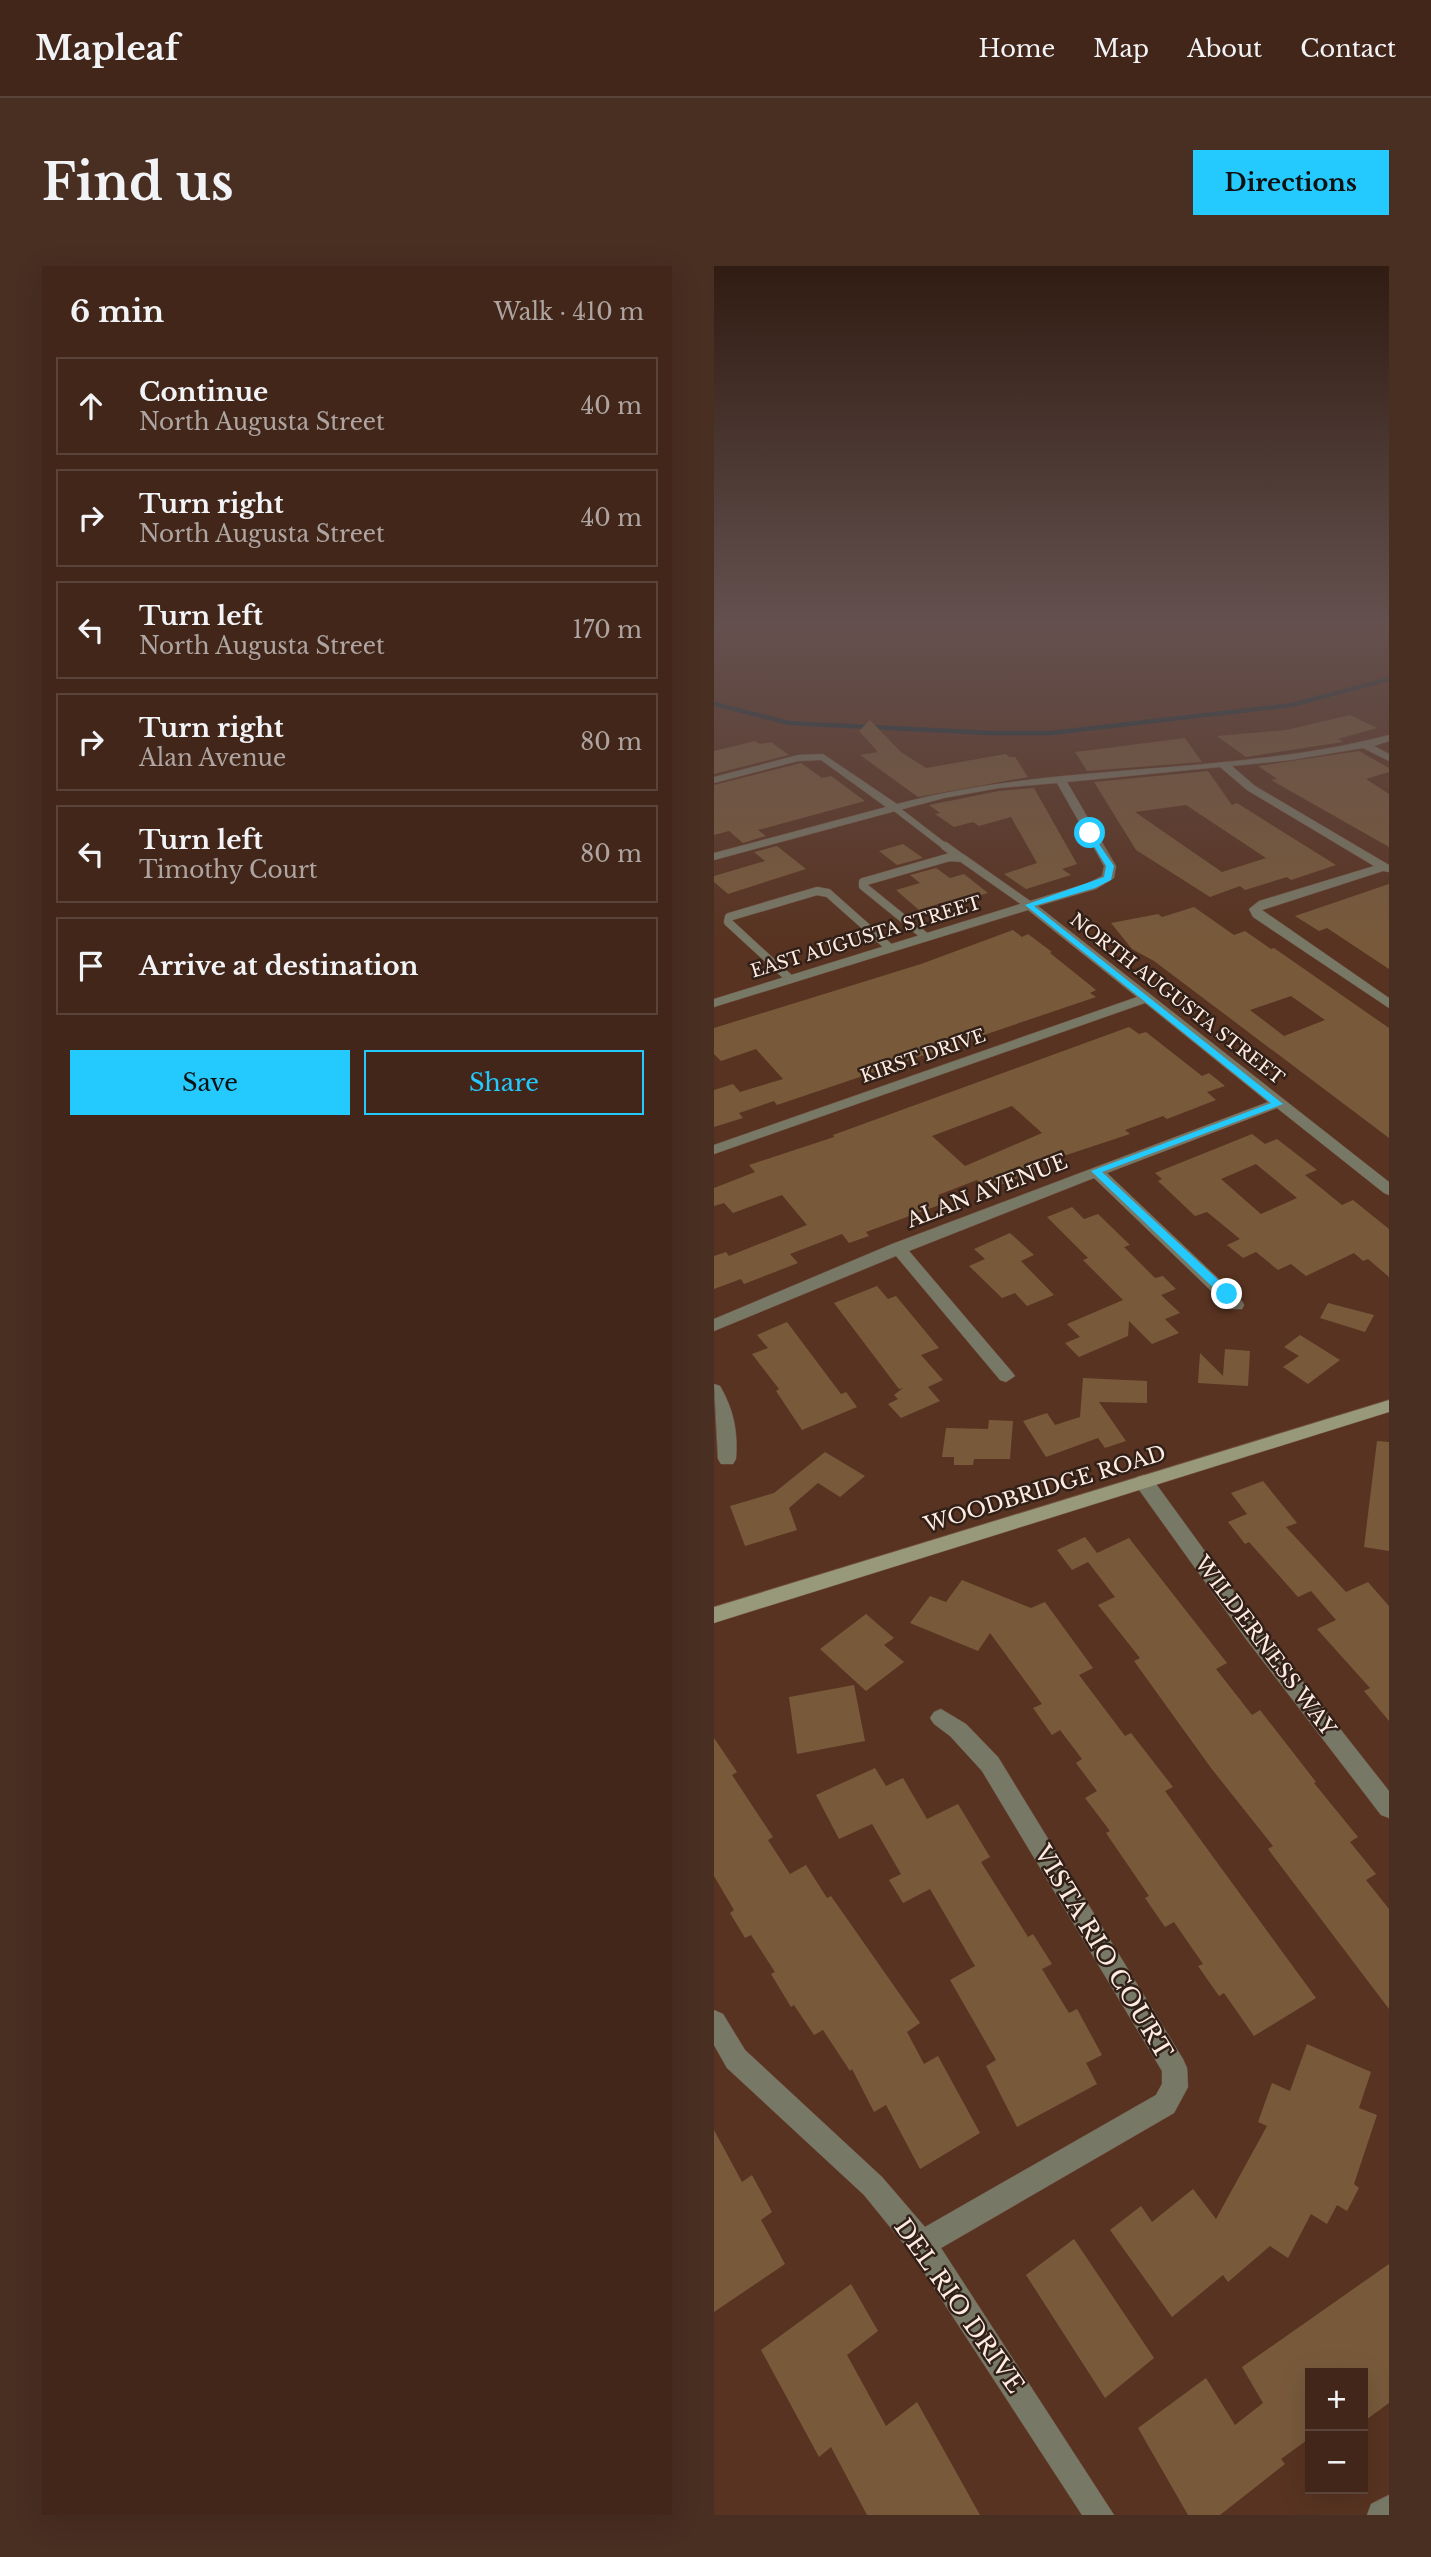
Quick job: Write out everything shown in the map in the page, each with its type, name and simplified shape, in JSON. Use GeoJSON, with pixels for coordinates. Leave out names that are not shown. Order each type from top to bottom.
{"type":"FeatureCollection","features":[{"type":"Feature","properties":{"kind":"street"},"geometry":{"type":"LineString","coordinates":[[714,857],[895,808],[999,785],[1223,764],[1365,745],[1389,738]]}},
{"type":"Feature","properties":{"kind":"street"},"geometry":{"type":"LineString","coordinates":[[1365,745],[1389,758]]}},
{"type":"Feature","properties":{"kind":"street"},"geometry":{"type":"LineString","coordinates":[[714,780],[798,758],[823,757],[895,808]]}},
{"type":"Feature","properties":{"kind":"street"},"geometry":{"type":"LineString","coordinates":[[1223,764],[1251,788],[1386,868]]}},
{"type":"Feature","properties":{"kind":"street","name":"NORTH AUGUSTA STREET"},"geometry":{"type":"LineString","coordinates":[[1029,905],[1092,886],[1108,878],[1110,866],[1061,780]]}},
{"type":"Feature","properties":{"kind":"street"},"geometry":{"type":"LineString","coordinates":[[1386,868],[1263,904],[1255,909],[1264,919],[1389,1004]]}},
{"type":"Feature","properties":{"kind":"street","name":"NORTH AUGUSTA STREET"},"geometry":{"type":"LineString","coordinates":[[1029,905],[1144,999],[1389,1190]]}},
{"type":"Feature","properties":{"kind":"street","name":"EAST AUGUSTA STREET"},"geometry":{"type":"LineString","coordinates":[[714,1003],[1029,905]]}},
{"type":"Feature","properties":{"kind":"street","name":"KIRST DRIVE"},"geometry":{"type":"LineString","coordinates":[[714,1150],[1144,999]]}},
{"type":"Feature","properties":{"kind":"street","name":"ALAN AVENUE"},"geometry":{"type":"LineString","coordinates":[[714,1325],[898,1248],[1278,1104]]}},
{"type":"Feature","properties":{"kind":"street"},"geometry":{"type":"LineString","coordinates":[[1096,1171],[1236,1305]]}},
{"type":"Feature","properties":{"kind":"street"},"geometry":{"type":"LineString","coordinates":[[898,1248],[1006,1376]]}},
{"type":"Feature","properties":{"kind":"street"},"geometry":{"type":"LineString","coordinates":[[714,1390],[723,1403],[729,1433],[727,1459]]}},
{"type":"Feature","properties":{"kind":"street","name":"WOODBRIDGE ROAD"},"geometry":{"type":"LineString","coordinates":[[714,1615],[1389,1406]]}},
{"type":"Feature","properties":{"kind":"street","name":"WILDERNESS WAY"},"geometry":{"type":"LineString","coordinates":[[1144,1482],[1253,1633],[1389,1808]]}},
{"type":"Feature","properties":{"kind":"street","name":"VISTA RIO COURT"},"geometry":{"type":"LineString","coordinates":[[922,2244],[1165,2104],[1175,2087],[1174,2068],[1143,2014],[1075,1908],[990,1765],[958,1730],[941,1717]]}},
{"type":"Feature","properties":{"kind":"street","name":"DEL RIO DRIVE"},"geometry":{"type":"LineString","coordinates":[[714,2022],[736,2059],[873,2186],[922,2244],[1098,2515]]}},
{"type":"Feature","properties":{"kind":"street"},"geometry":{"type":"LineString","coordinates":[[1382,2515],[1389,2510]]}},
{"type":"Feature","properties":{"kind":"lane"},"geometry":{"type":"LineString","coordinates":[[895,808],[1029,905]]}},
{"type":"Feature","properties":{"kind":"lane"},"geometry":{"type":"LineString","coordinates":[[926,937],[863,886],[863,882],[950,856],[962,858]]}},
{"type":"Feature","properties":{"kind":"lane"},"geometry":{"type":"LineString","coordinates":[[790,979],[728,922],[729,917],[817,891],[828,893],[890,948]]}},
{"type":"Feature","properties":{"kind":"building"},"geometry":{"type":"Polygon","coordinates":[[[859,731],[881,731],[901,752],[926,768],[1006,754],[1015,757],[1028,777],[918,797],[860,755],[878,752],[859,731]]]}},
{"type":"Feature","properties":{"kind":"building"},"geometry":{"type":"Polygon","coordinates":[[[1275,731],[1367,731],[1338,739],[1343,742],[1246,757],[1217,736],[1275,731]]]}},
{"type":"Feature","properties":{"kind":"building"},"geometry":{"type":"Polygon","coordinates":[[[1185,738],[1202,762],[1087,771],[1075,752],[1185,738]]]}},
{"type":"Feature","properties":{"kind":"building"},"geometry":{"type":"Polygon","coordinates":[[[755,741],[760,744],[771,742],[789,755],[714,774],[714,751],[755,741]]]}},
{"type":"Feature","properties":{"kind":"building"},"geometry":{"type":"Polygon","coordinates":[[[1359,751],[1389,768],[1389,772],[1366,779],[1389,794],[1389,847],[1271,780],[1277,779],[1258,766],[1359,751]]]}},
{"type":"Feature","properties":{"kind":"building"},"geometry":{"type":"Polygon","coordinates":[[[801,763],[822,778],[831,776],[865,801],[758,830],[766,836],[743,843],[729,831],[714,835],[714,785],[801,763]]]}},
{"type":"Feature","properties":{"kind":"building"},"geometry":{"type":"Polygon","coordinates":[[[1208,771],[1232,805],[1237,803],[1336,865],[1291,880],[1287,877],[1245,890],[1240,886],[1210,897],[1136,850],[1094,782],[1208,771]],[[1186,805],[1135,812],[1222,872],[1266,858],[1186,805]]]}},
{"type":"Feature","properties":{"kind":"building"},"geometry":{"type":"Polygon","coordinates":[[[1034,788],[1077,864],[1062,869],[1071,875],[1026,889],[1004,874],[1037,863],[1011,817],[979,826],[973,822],[954,827],[935,814],[940,813],[929,805],[999,791],[1034,788]]]}},
{"type":"Feature","properties":{"kind":"building"},"geometry":{"type":"Polygon","coordinates":[[[903,844],[923,858],[897,865],[879,851],[903,844]]]}},
{"type":"Feature","properties":{"kind":"building"},"geometry":{"type":"Polygon","coordinates":[[[777,846],[806,869],[728,894],[714,882],[714,876],[765,861],[754,852],[777,846]]]}},
{"type":"Feature","properties":{"kind":"building"},"geometry":{"type":"Polygon","coordinates":[[[936,868],[950,878],[964,874],[988,893],[919,910],[896,890],[920,883],[910,875],[936,868]]]}},
{"type":"Feature","properties":{"kind":"building"},"geometry":{"type":"Polygon","coordinates":[[[1389,884],[1389,969],[1327,928],[1319,931],[1295,916],[1389,884]]]}},
{"type":"Feature","properties":{"kind":"building"},"geometry":{"type":"Polygon","coordinates":[[[1194,907],[1234,935],[1245,931],[1271,949],[1274,948],[1389,1028],[1389,1138],[1154,961],[1132,949],[1111,923],[1158,914],[1162,917],[1194,907]],[[1291,996],[1250,1010],[1284,1036],[1325,1020],[1291,996]]]}},
{"type":"Feature","properties":{"kind":"building"},"geometry":{"type":"Polygon","coordinates":[[[1013,930],[1022,937],[1028,934],[1052,952],[1050,953],[1096,990],[1090,993],[1096,997],[777,1105],[774,1101],[739,1113],[743,1118],[714,1127],[714,1090],[733,1084],[740,1092],[783,1079],[756,1049],[721,1061],[714,1054],[714,1028],[921,964],[1013,930]]]}},
{"type":"Feature","properties":{"kind":"building"},"geometry":{"type":"Polygon","coordinates":[[[1129,1027],[1139,1034],[1146,1032],[1202,1076],[1209,1073],[1225,1086],[1207,1092],[1216,1100],[1167,1119],[1163,1116],[1125,1130],[1130,1134],[1036,1165],[1041,1169],[995,1187],[990,1182],[982,1185],[977,1180],[938,1195],[945,1203],[866,1232],[869,1236],[849,1243],[842,1234],[790,1254],[798,1263],[744,1284],[741,1279],[714,1289],[714,1256],[726,1252],[729,1256],[807,1225],[782,1195],[733,1213],[724,1203],[714,1206],[714,1188],[755,1172],[749,1165],[834,1137],[833,1135],[1129,1027]],[[1012,1106],[932,1136],[965,1166],[1042,1133],[1012,1106]]]}},
{"type":"Feature","properties":{"kind":"building"},"geometry":{"type":"Polygon","coordinates":[[[1252,1134],[1265,1144],[1277,1139],[1317,1170],[1305,1175],[1342,1205],[1353,1200],[1389,1229],[1389,1277],[1368,1259],[1363,1261],[1354,1253],[1306,1276],[1291,1264],[1278,1270],[1256,1252],[1243,1258],[1227,1245],[1240,1239],[1207,1212],[1195,1216],[1158,1181],[1162,1179],[1155,1173],[1252,1134]],[[1256,1164],[1221,1179],[1261,1214],[1297,1198],[1256,1164]]]}},
{"type":"Feature","properties":{"kind":"building"},"geometry":{"type":"Polygon","coordinates":[[[1072,1207],[1084,1219],[1098,1214],[1130,1245],[1124,1247],[1155,1278],[1163,1276],[1176,1289],[1161,1295],[1180,1313],[1165,1319],[1179,1333],[1152,1344],[1129,1321],[1128,1336],[1079,1357],[1065,1343],[1080,1337],[1067,1324],[1123,1300],[1083,1260],[1088,1258],[1047,1217],[1072,1207]]]}},
{"type":"Feature","properties":{"kind":"building"},"geometry":{"type":"Polygon","coordinates":[[[1010,1233],[1034,1255],[1021,1261],[1054,1295],[1027,1306],[1015,1293],[1002,1298],[969,1266],[985,1259],[974,1249],[1010,1233]]]}},
{"type":"Feature","properties":{"kind":"building"},"geometry":{"type":"Polygon","coordinates":[[[877,1286],[888,1299],[896,1296],[939,1348],[921,1355],[943,1380],[928,1387],[940,1401],[901,1418],[888,1404],[898,1399],[894,1395],[903,1388],[899,1389],[834,1303],[877,1286]]]}},
{"type":"Feature","properties":{"kind":"building"},"geometry":{"type":"Polygon","coordinates":[[[1328,1303],[1374,1315],[1365,1332],[1320,1318],[1328,1303]]]}},
{"type":"Feature","properties":{"kind":"building"},"geometry":{"type":"Polygon","coordinates":[[[787,1322],[841,1394],[846,1392],[857,1407],[802,1430],[776,1391],[779,1389],[752,1354],[768,1348],[757,1335],[787,1322]]]}},
{"type":"Feature","properties":{"kind":"building"},"geometry":{"type":"Polygon","coordinates":[[[1300,1335],[1340,1360],[1308,1384],[1283,1367],[1299,1356],[1284,1347],[1300,1335]]]}},
{"type":"Feature","properties":{"kind":"building"},"geometry":{"type":"Polygon","coordinates":[[[1225,1349],[1250,1351],[1248,1386],[1198,1383],[1200,1353],[1223,1376],[1225,1349]]]}},
{"type":"Feature","properties":{"kind":"building"},"geometry":{"type":"Polygon","coordinates":[[[1083,1378],[1147,1381],[1147,1403],[1099,1402],[1126,1441],[1105,1448],[1098,1438],[1046,1457],[1023,1421],[1047,1413],[1055,1425],[1080,1417],[1083,1378]]]}},
{"type":"Feature","properties":{"kind":"building"},"geometry":{"type":"Polygon","coordinates":[[[989,1420],[1013,1421],[1010,1459],[974,1459],[973,1465],[954,1465],[954,1457],[942,1457],[946,1428],[988,1429],[989,1420]]]}},
{"type":"Feature","properties":{"kind":"building"},"geometry":{"type":"Polygon","coordinates":[[[1377,1441],[1389,1442],[1389,1551],[1364,1547],[1377,1441]]]}},
{"type":"Feature","properties":{"kind":"building"},"geometry":{"type":"Polygon","coordinates":[[[825,1452],[865,1476],[840,1497],[818,1483],[789,1508],[797,1530],[745,1546],[730,1506],[774,1493],[825,1452]]]}},
{"type":"Feature","properties":{"kind":"building"},"geometry":{"type":"Polygon","coordinates":[[[1263,1481],[1297,1523],[1286,1527],[1346,1592],[1368,1582],[1389,1606],[1389,1721],[1364,1691],[1370,1688],[1317,1629],[1336,1620],[1311,1591],[1298,1597],[1249,1542],[1245,1544],[1228,1522],[1247,1514],[1231,1493],[1263,1481]]]}},
{"type":"Feature","properties":{"kind":"building"},"geometry":{"type":"Polygon","coordinates":[[[1085,1537],[1097,1553],[1129,1538],[1227,1663],[1216,1669],[1252,1715],[1260,1710],[1358,1837],[1350,1842],[1376,1874],[1366,1880],[1389,1909],[1389,2009],[1268,1849],[1273,1846],[1211,1768],[1134,1661],[1140,1658],[1098,1605],[1115,1597],[1088,1562],[1072,1570],[1057,1550],[1085,1537]]]}},
{"type":"Feature","properties":{"kind":"building"},"geometry":{"type":"Polygon","coordinates":[[[962,1580],[1031,1608],[1045,1602],[1093,1668],[1079,1675],[1125,1736],[1131,1733],[1173,1787],[1165,1791],[1316,1998],[1254,2036],[1224,1993],[1219,1996],[1198,1966],[1203,1964],[1174,1922],[1165,1927],[1145,1898],[1149,1896],[1106,1833],[1110,1831],[1085,1798],[1097,1791],[1076,1763],[1082,1759],[1060,1730],[1052,1735],[1033,1708],[1042,1704],[990,1633],[978,1651],[910,1623],[930,1596],[946,1602],[962,1580]]]}},
{"type":"Feature","properties":{"kind":"building"},"geometry":{"type":"Polygon","coordinates":[[[866,1614],[894,1638],[884,1645],[904,1662],[866,1691],[820,1649],[866,1614]]]}},
{"type":"Feature","properties":{"kind":"building"},"geometry":{"type":"Polygon","coordinates":[[[854,1685],[865,1741],[797,1754],[789,1697],[854,1685]]]}},
{"type":"Feature","properties":{"kind":"building"},"geometry":{"type":"Polygon","coordinates":[[[714,1738],[737,1772],[732,1775],[773,1837],[768,1840],[790,1874],[806,1865],[827,1898],[831,1896],[920,2023],[907,2032],[924,2064],[938,2056],[980,2133],[920,2169],[886,2105],[874,2112],[852,2069],[850,2071],[823,2030],[814,2035],[794,2005],[791,2007],[771,1974],[775,1972],[751,1935],[745,1938],[730,1913],[734,1910],[714,1876],[714,1738]]]}},
{"type":"Feature","properties":{"kind":"building"},"geometry":{"type":"Polygon","coordinates":[[[875,1768],[886,1786],[903,1778],[927,1819],[958,1804],[990,1857],[981,1862],[1028,1937],[1033,1934],[1052,1964],[1042,1969],[1069,2013],[1077,2009],[1102,2055],[1086,2063],[1097,2084],[1017,2127],[986,2066],[996,2060],[950,1980],[975,1966],[930,1889],[903,1903],[889,1880],[901,1874],[872,1824],[839,1839],[816,1795],[875,1768]]]}},
{"type":"Feature","properties":{"kind":"building"},"geometry":{"type":"Polygon","coordinates":[[[1307,2044],[1371,2072],[1359,2108],[1377,2115],[1354,2184],[1359,2188],[1347,2211],[1337,2205],[1327,2224],[1311,2214],[1288,2258],[1270,2246],[1228,2282],[1223,2275],[1172,2317],[1110,2230],[1141,2206],[1152,2222],[1193,2189],[1216,2219],[1267,2126],[1258,2122],[1272,2083],[1290,2091],[1307,2044]]]}},
{"type":"Feature","properties":{"kind":"building"},"geometry":{"type":"Polygon","coordinates":[[[714,2130],[742,2182],[752,2175],[772,2212],[761,2220],[785,2264],[714,2312],[714,2130]]]}},
{"type":"Feature","properties":{"kind":"building"},"geometry":{"type":"Polygon","coordinates":[[[1074,2239],[1154,2358],[1105,2398],[1026,2275],[1074,2239]]]}},
{"type":"Feature","properties":{"kind":"building"},"geometry":{"type":"Polygon","coordinates":[[[1389,2264],[1389,2403],[1368,2418],[1368,2368],[1305,2368],[1305,2442],[1281,2459],[1285,2464],[1220,2515],[1188,2515],[1138,2428],[1206,2378],[1235,2425],[1263,2403],[1242,2367],[1389,2264]]]}},
{"type":"Feature","properties":{"kind":"building"},"geometry":{"type":"Polygon","coordinates":[[[851,2284],[878,2331],[847,2355],[886,2426],[917,2402],[980,2515],[867,2515],[831,2447],[819,2457],[761,2350],[851,2284]]]}},
{"type":"Feature","properties":{"kind":"waterway"},"geometry":{"type":"LineString","coordinates":[[950,731],[1069,731]]}},
{"type":"Feature","properties":{"kind":"route"},"geometry":{"type":"LineString","coordinates":[[1090,833],[1110,866],[1108,878],[1092,886],[1029,905],[1278,1104],[1096,1171],[1227,1294]]}}]}
